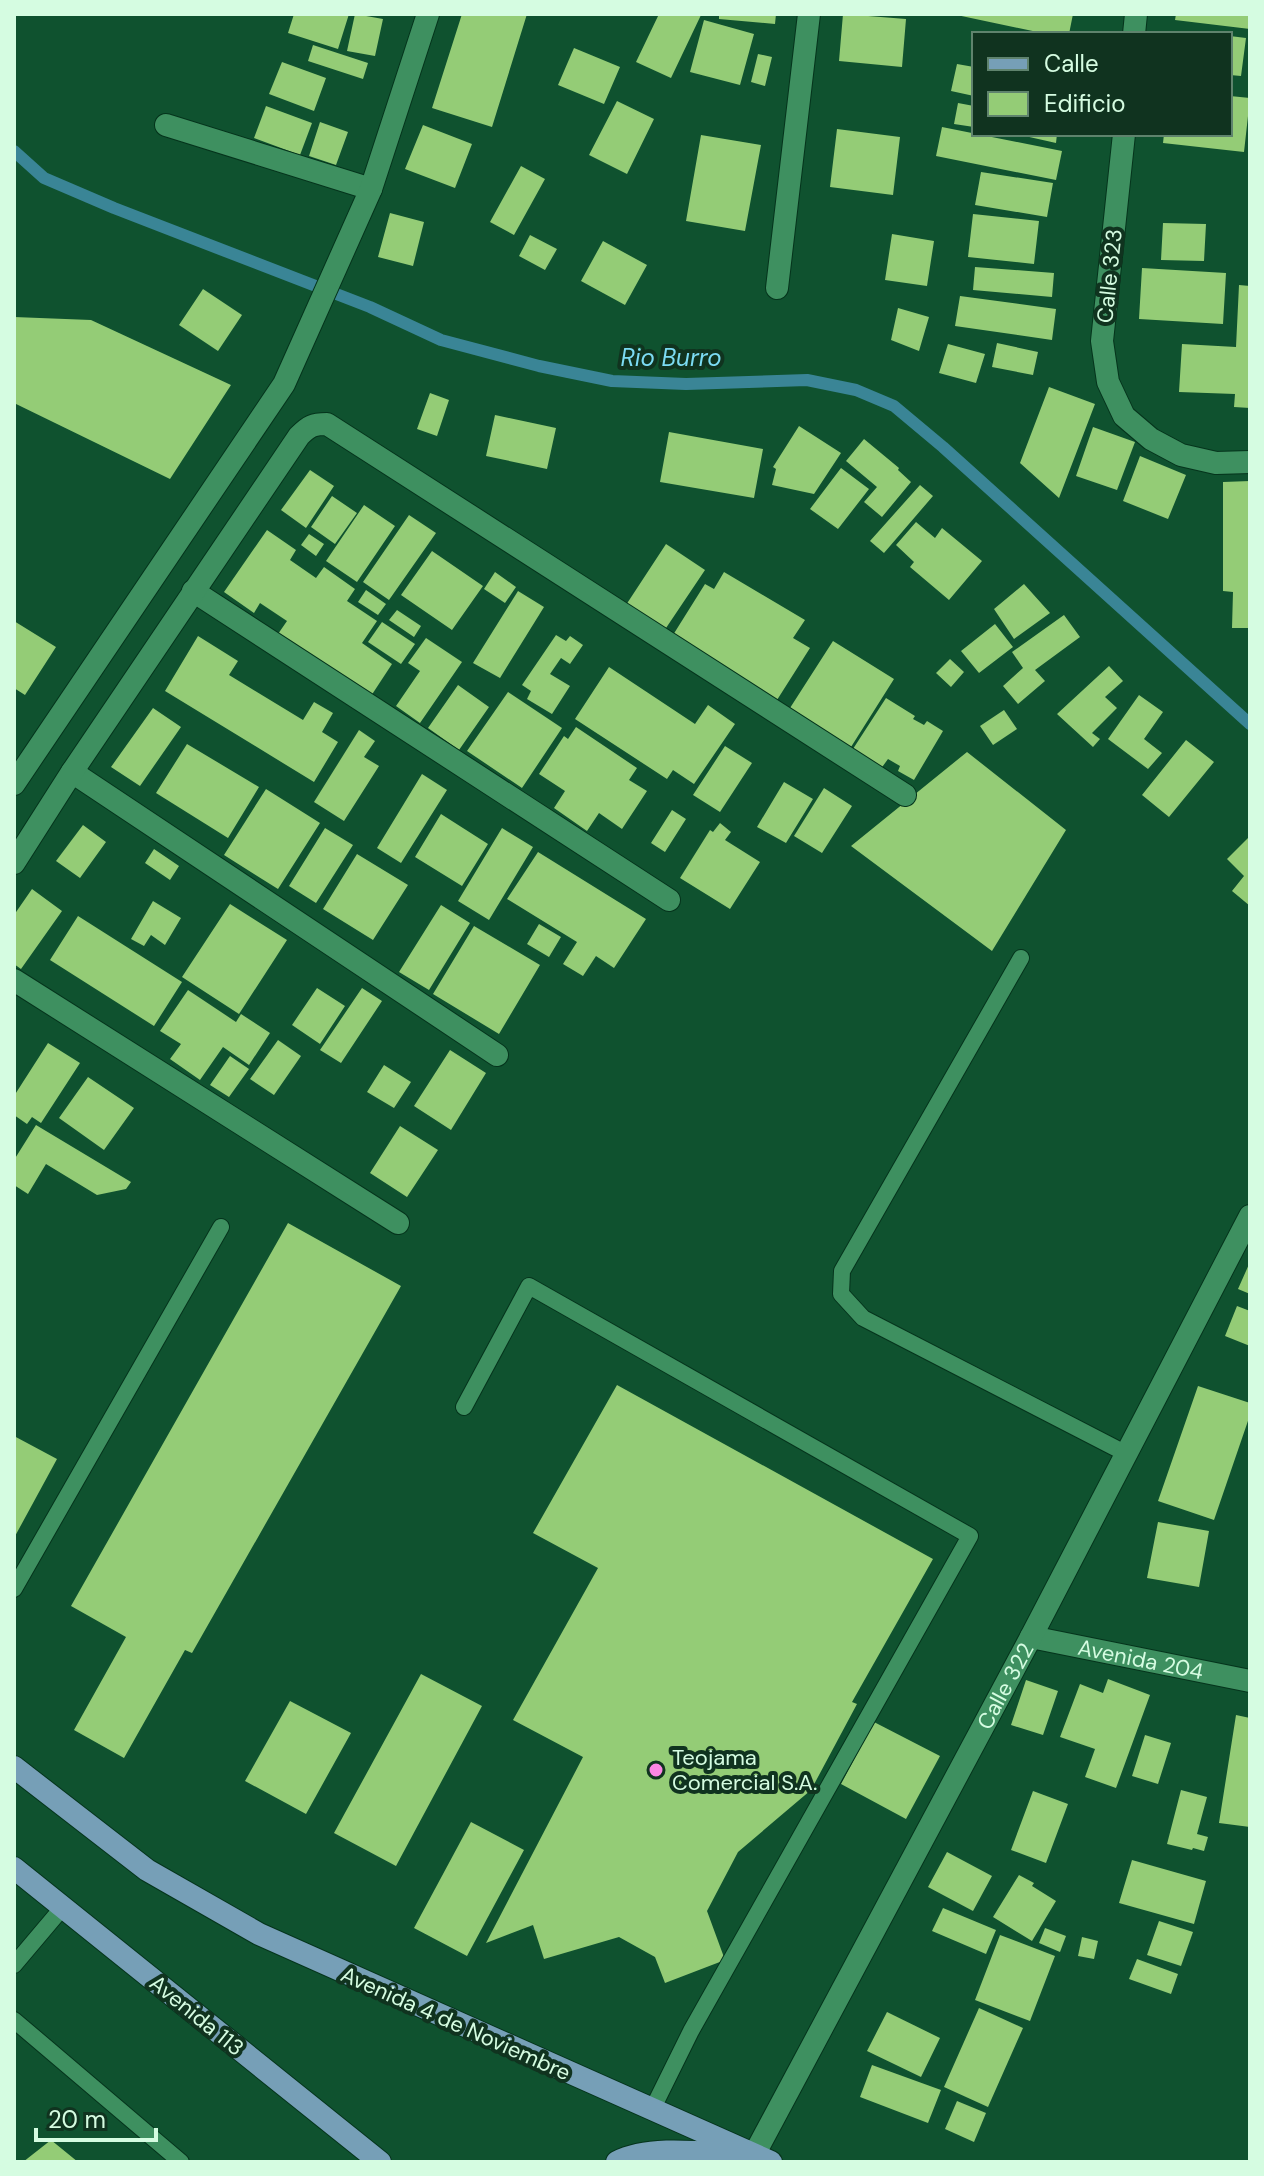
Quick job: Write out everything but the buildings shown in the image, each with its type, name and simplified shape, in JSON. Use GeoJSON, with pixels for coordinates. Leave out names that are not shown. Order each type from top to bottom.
{"type":"FeatureCollection","features":[{"type":"Feature","properties":{"kind":"main road","name":"Avenida 4 de Noviembre"},"geometry":{"type":"LineString","coordinates":[[14,1767],[147,1870],[259,1934],[762,2158]]}},
{"type":"Feature","properties":{"kind":"main road","name":"Avenida 113"},"geometry":{"type":"LineString","coordinates":[[14,1868],[380,2162]]}},
{"type":"Feature","properties":{"kind":"main road"},"geometry":{"type":"LineString","coordinates":[[617,2162],[662,2152],[762,2158]]}},
{"type":"Feature","properties":{"kind":"street"},"geometry":{"type":"LineString","coordinates":[[14,784],[284,384],[371,189],[428,14]]}},
{"type":"Feature","properties":{"kind":"street"},"geometry":{"type":"LineString","coordinates":[[777,288],[809,14]]}},
{"type":"Feature","properties":{"kind":"street"},"geometry":{"type":"LineString","coordinates":[[166,125],[371,189]]}},
{"type":"Feature","properties":{"kind":"street","name":"Calle 323"},"geometry":{"type":"LineString","coordinates":[[1124,136],[1102,341],[1108,382],[1124,416],[1151,439],[1181,455],[1216,463],[1250,462]]}},
{"type":"Feature","properties":{"kind":"street"},"geometry":{"type":"LineString","coordinates":[[14,863],[299,436],[310,426],[327,424],[905,795]]}},
{"type":"Feature","properties":{"kind":"street"},"geometry":{"type":"LineString","coordinates":[[193,591],[669,900]]}},
{"type":"Feature","properties":{"kind":"street"},"geometry":{"type":"LineString","coordinates":[[72,772],[497,1055]]}},
{"type":"Feature","properties":{"kind":"street"},"geometry":{"type":"LineString","coordinates":[[14,980],[398,1223]]}},
{"type":"Feature","properties":{"kind":"street","name":"Calle 322"},"geometry":{"type":"LineString","coordinates":[[762,2158],[1250,1216]]}},
{"type":"Feature","properties":{"kind":"street","name":"Avenida 204"},"geometry":{"type":"LineString","coordinates":[[1031,1637],[1250,1681]]}},
{"type":"Feature","properties":{"kind":"lane"},"geometry":{"type":"LineString","coordinates":[[1021,958],[842,1271],[841,1294],[863,1318],[1125,1453]]}},
{"type":"Feature","properties":{"kind":"lane"},"geometry":{"type":"LineString","coordinates":[[14,1589],[221,1227]]}},
{"type":"Feature","properties":{"kind":"lane"},"geometry":{"type":"LineString","coordinates":[[464,1407],[529,1286],[970,1536],[699,2015],[652,2110]]}},
{"type":"Feature","properties":{"kind":"lane"},"geometry":{"type":"LineString","coordinates":[[14,1965],[63,1907]]}},
{"type":"Feature","properties":{"kind":"lane"},"geometry":{"type":"LineString","coordinates":[[14,2020],[181,2162]]}},
{"type":"Feature","properties":{"kind":"waterway","name":"Rio Burro"},"geometry":{"type":"LineString","coordinates":[[14,151],[44,178],[370,307],[441,340],[539,366],[612,381],[686,384],[807,380],[856,390],[894,406],[1250,724]]}},
{"type":"Feature","properties":{"kind":"place","name":"Teojama Comercial S.A."},"geometry":{"type":"Point","coordinates":[656,1770]}}]}
